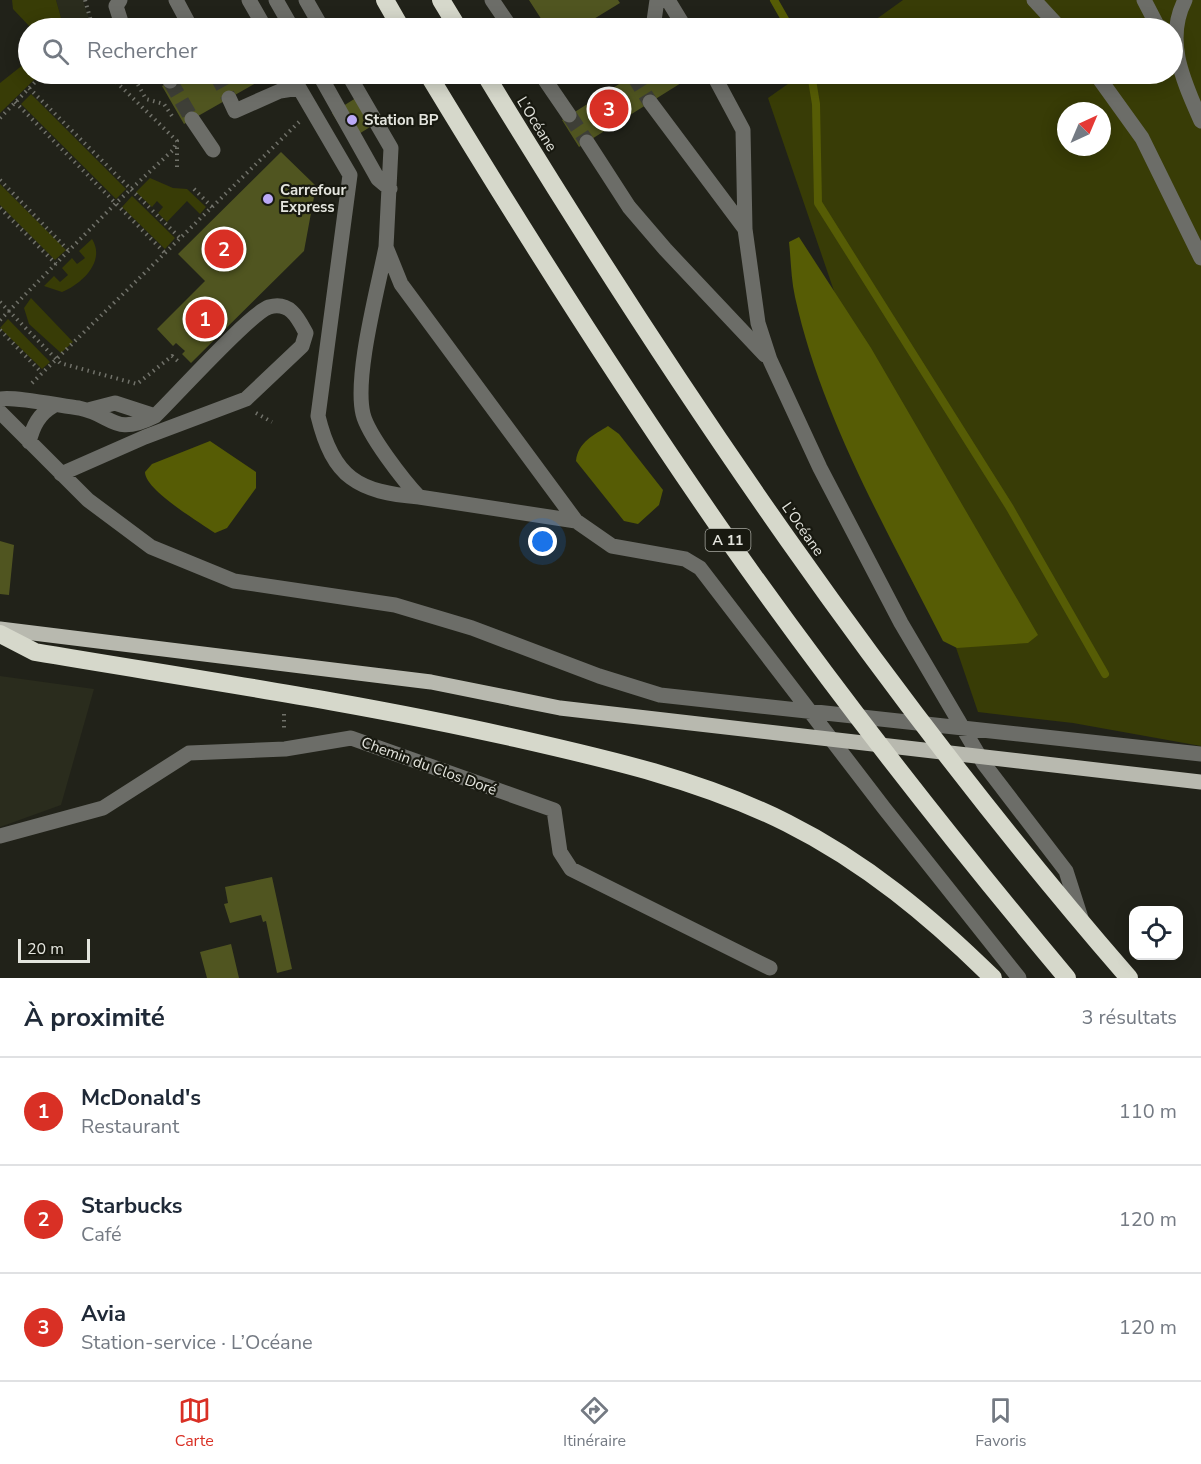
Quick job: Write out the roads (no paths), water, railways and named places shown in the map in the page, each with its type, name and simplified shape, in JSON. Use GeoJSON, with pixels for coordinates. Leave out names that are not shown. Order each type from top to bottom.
{"type":"FeatureCollection","features":[{"type":"Feature","properties":{"kind":"highway"},"geometry":{"type":"LineString","coordinates":[[385,0],[396,18]]}},
{"type":"Feature","properties":{"kind":"highway"},"geometry":{"type":"LineString","coordinates":[[441,0],[452,18]]}},
{"type":"Feature","properties":{"kind":"highway","name":"A 11"},"geometry":{"type":"LineString","coordinates":[[434,84],[534,248],[727,538],[810,654],[922,800],[1066,978]]}},
{"type":"Feature","properties":{"kind":"highway","name":"L’Océane"},"geometry":{"type":"LineString","coordinates":[[491,84],[606,270],[756,493],[899,692],[1082,923],[1129,978]]}},
{"type":"Feature","properties":{"kind":"highway"},"geometry":{"type":"LineString","coordinates":[[0,634],[35,652],[449,723],[598,756],[728,796],[787,823],[844,856],[924,913],[993,978]]}},
{"type":"Feature","properties":{"kind":"main road"},"geometry":{"type":"LineString","coordinates":[[0,629],[431,682],[560,708],[1201,782]]}},
{"type":"Feature","properties":{"kind":"street"},"geometry":{"type":"LineString","coordinates":[[120,0],[116,6],[120,18]]}},
{"type":"Feature","properties":{"kind":"street"},"geometry":{"type":"LineString","coordinates":[[176,0],[186,18]]}},
{"type":"Feature","properties":{"kind":"street"},"geometry":{"type":"LineString","coordinates":[[249,0],[259,18]]}},
{"type":"Feature","properties":{"kind":"street"},"geometry":{"type":"LineString","coordinates":[[276,0],[286,18]]}},
{"type":"Feature","properties":{"kind":"street"},"geometry":{"type":"LineString","coordinates":[[306,0],[316,18]]}},
{"type":"Feature","properties":{"kind":"street"},"geometry":{"type":"LineString","coordinates":[[492,0],[504,18]]}},
{"type":"Feature","properties":{"kind":"street"},"geometry":{"type":"LineString","coordinates":[[654,18],[657,0]]}},
{"type":"Feature","properties":{"kind":"street"},"geometry":{"type":"LineString","coordinates":[[668,0],[679,18]]}},
{"type":"Feature","properties":{"kind":"street"},"geometry":{"type":"LineString","coordinates":[[1034,0],[1051,18]]}},
{"type":"Feature","properties":{"kind":"street"},"geometry":{"type":"LineString","coordinates":[[1144,0],[1153,18]]}},
{"type":"Feature","properties":{"kind":"street"},"geometry":{"type":"LineString","coordinates":[[1176,18],[1185,0]]}},
{"type":"Feature","properties":{"kind":"street"},"geometry":{"type":"LineString","coordinates":[[1183,79],[1201,121]]}},
{"type":"Feature","properties":{"kind":"street"},"geometry":{"type":"LineString","coordinates":[[297,84],[350,175],[318,416],[325,443],[341,470],[363,486],[385,494],[576,521]]}},
{"type":"Feature","properties":{"kind":"street"},"geometry":{"type":"LineString","coordinates":[[325,84],[378,179],[390,189]]}},
{"type":"Feature","properties":{"kind":"street"},"geometry":{"type":"LineString","coordinates":[[354,84],[392,148],[386,248],[361,392],[364,416],[385,452],[419,497]]}},
{"type":"Feature","properties":{"kind":"street"},"geometry":{"type":"LineString","coordinates":[[548,84],[569,116]]}},
{"type":"Feature","properties":{"kind":"street"},"geometry":{"type":"LineString","coordinates":[[718,84],[743,130],[745,228],[758,323],[770,360],[820,468],[901,623],[984,764],[1066,871],[1082,923]]}},
{"type":"Feature","properties":{"kind":"street"},"geometry":{"type":"LineString","coordinates":[[1103,84],[1142,138],[1201,258]]}},
{"type":"Feature","properties":{"kind":"street"},"geometry":{"type":"LineString","coordinates":[[229,98],[235,111],[280,91],[299,88]]}},
{"type":"Feature","properties":{"kind":"street"},"geometry":{"type":"LineString","coordinates":[[650,102],[745,228]]}},
{"type":"Feature","properties":{"kind":"street"},"geometry":{"type":"LineString","coordinates":[[192,119],[213,150]]}},
{"type":"Feature","properties":{"kind":"street"},"geometry":{"type":"LineString","coordinates":[[586,142],[629,207],[770,360]]}},
{"type":"Feature","properties":{"kind":"street"},"geometry":{"type":"LineString","coordinates":[[386,248],[401,284],[576,521],[612,546],[685,559],[700,568],[884,808],[1019,978]]}},
{"type":"Feature","properties":{"kind":"street"},"geometry":{"type":"LineString","coordinates":[[0,399],[10,397],[53,406],[88,410],[111,423],[137,425],[154,416],[250,321],[268,307],[284,307],[295,312],[306,333],[302,346],[246,399],[144,437],[61,474]]}},
{"type":"Feature","properties":{"kind":"street"},"geometry":{"type":"LineString","coordinates":[[29,442],[33,428],[44,411],[53,406]]}},
{"type":"Feature","properties":{"kind":"street"},"geometry":{"type":"LineString","coordinates":[[0,412],[88,500],[151,547],[234,581],[395,605],[472,628],[599,676],[660,694],[1201,754]]}},
{"type":"Feature","properties":{"kind":"street","name":"Chemin du Clos Doré"},"geometry":{"type":"LineString","coordinates":[[0,836],[103,808],[189,753],[285,749],[351,738],[554,810],[560,852],[571,869],[770,968]]}},
{"type":"Feature","properties":{"kind":"waterway"},"geometry":{"type":"LineString","coordinates":[[774,0],[784,18]]}},
{"type":"Feature","properties":{"kind":"waterway"},"geometry":{"type":"LineString","coordinates":[[813,84],[816,104],[818,203],[1010,508],[1105,674]]}},
{"type":"Feature","properties":{"kind":"tunnel"},"geometry":{"type":"LineString","coordinates":[[172,84],[192,119]]}},
{"type":"Feature","properties":{"kind":"tunnel"},"geometry":{"type":"LineString","coordinates":[[221,84],[229,98]]}},
{"type":"Feature","properties":{"kind":"tunnel"},"geometry":{"type":"LineString","coordinates":[[639,84],[650,102]]}},
{"type":"Feature","properties":{"kind":"tunnel"},"geometry":{"type":"LineString","coordinates":[[569,115],[587,142]]}},
{"type":"Feature","properties":{"kind":"place","name":"Avia"},"geometry":{"type":"Point","coordinates":[609,109]}},
{"type":"Feature","properties":{"kind":"place","name":"Station BP"},"geometry":{"type":"Point","coordinates":[352,120]}},
{"type":"Feature","properties":{"kind":"place","name":"Carrefour Express"},"geometry":{"type":"Point","coordinates":[268,199]}},
{"type":"Feature","properties":{"kind":"place","name":"Starbucks"},"geometry":{"type":"Point","coordinates":[224,249]}},
{"type":"Feature","properties":{"kind":"place","name":"McDonald's"},"geometry":{"type":"Point","coordinates":[205,319]}}]}
